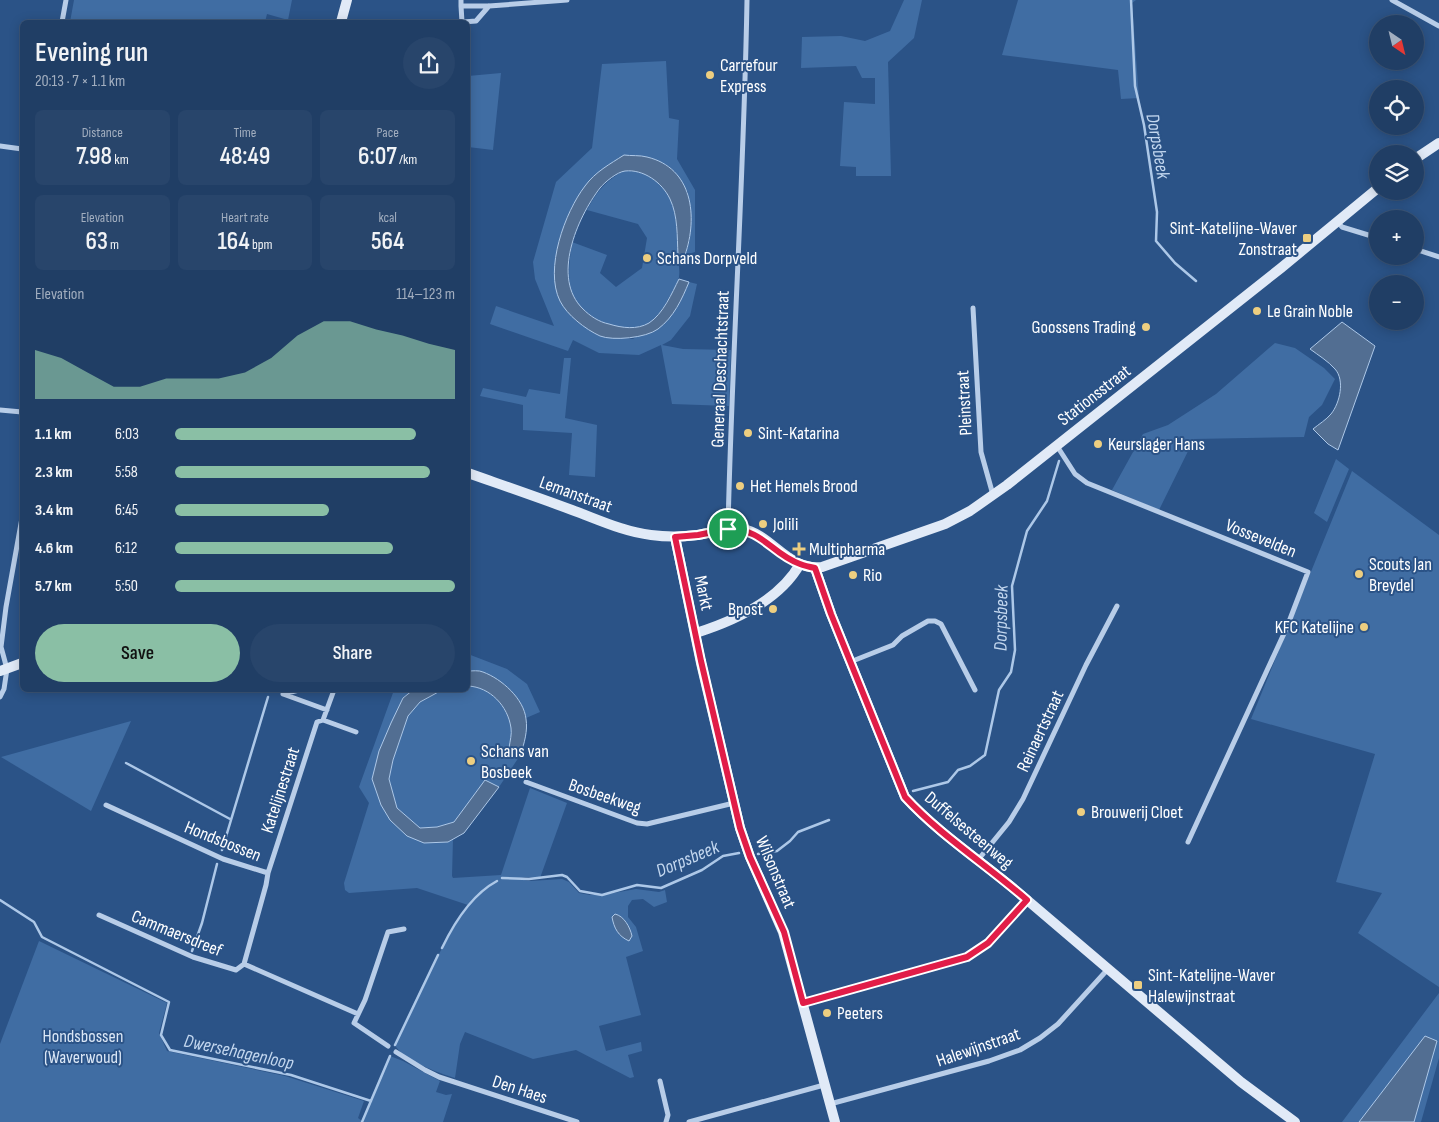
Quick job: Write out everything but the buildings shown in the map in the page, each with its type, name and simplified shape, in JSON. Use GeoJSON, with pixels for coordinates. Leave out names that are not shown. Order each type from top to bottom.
{"type":"FeatureCollection","features":[{"type":"Feature","properties":{"kind":"street"},"geometry":{"type":"LineString","coordinates":[[62,20],[66,0]]}},
{"type":"Feature","properties":{"kind":"street"},"geometry":{"type":"LineString","coordinates":[[342,20],[347,0]]}},
{"type":"Feature","properties":{"kind":"street"},"geometry":{"type":"LineString","coordinates":[[462,20],[461,3],[489,6],[567,0]]}},
{"type":"Feature","properties":{"kind":"street","name":"Generaal Deschachtstraat"},"geometry":{"type":"LineString","coordinates":[[728,529],[745,102],[747,0]]}},
{"type":"Feature","properties":{"kind":"street"},"geometry":{"type":"LineString","coordinates":[[1392,0],[1439,26]]}},
{"type":"Feature","properties":{"kind":"street"},"geometry":{"type":"LineString","coordinates":[[470,22],[476,22],[489,6]]}},
{"type":"Feature","properties":{"kind":"street"},"geometry":{"type":"LineString","coordinates":[[1424,153],[1439,143]]}},
{"type":"Feature","properties":{"kind":"street"},"geometry":{"type":"LineString","coordinates":[[0,146],[20,149]]}},
{"type":"Feature","properties":{"kind":"street","name":"Stationsstraat"},"geometry":{"type":"LineString","coordinates":[[815,568],[945,524],[970,511],[1056,446],[1274,274],[1369,195]]}},
{"type":"Feature","properties":{"kind":"street"},"geometry":{"type":"LineString","coordinates":[[1337,221],[1342,227],[1369,235]]}},
{"type":"Feature","properties":{"kind":"street"},"geometry":{"type":"LineString","coordinates":[[1424,252],[1439,257]]}},
{"type":"Feature","properties":{"kind":"street","name":"Pleinstraat"},"geometry":{"type":"LineString","coordinates":[[973,308],[981,452],[992,495]]}},
{"type":"Feature","properties":{"kind":"street"},"geometry":{"type":"LineString","coordinates":[[0,410],[20,412]]}},
{"type":"Feature","properties":{"kind":"street","name":"Vossevelden"},"geometry":{"type":"LineString","coordinates":[[1056,446],[1076,474],[1087,483],[1308,572],[1287,627],[1188,842]]}},
{"type":"Feature","properties":{"kind":"street","name":"Lemanstraat"},"geometry":{"type":"LineString","coordinates":[[470,474],[636,532],[675,537]]}},
{"type":"Feature","properties":{"kind":"street"},"geometry":{"type":"LineString","coordinates":[[0,697],[4,689],[1,647],[20,529]]}},
{"type":"Feature","properties":{"kind":"street"},"geometry":{"type":"LineString","coordinates":[[675,537],[728,529],[741,529],[756,534],[784,556],[800,564],[815,568]]}},
{"type":"Feature","properties":{"kind":"street","name":"Markt"},"geometry":{"type":"LineString","coordinates":[[675,537],[696,633],[719,625],[774,594],[794,575],[800,564]]}},
{"type":"Feature","properties":{"kind":"street","name":"Duffelsesteenweg"},"geometry":{"type":"LineString","coordinates":[[815,568],[850,662],[905,797],[918,811],[1027,900],[1241,1082],[1295,1122]]}},
{"type":"Feature","properties":{"kind":"street","name":"Reinaertstraat"},"geometry":{"type":"LineString","coordinates":[[978,860],[1009,822],[1024,798],[1086,665],[1117,606]]}},
{"type":"Feature","properties":{"kind":"street"},"geometry":{"type":"LineString","coordinates":[[850,662],[894,645],[902,636],[928,622],[935,621],[941,624],[976,690]]}},
{"type":"Feature","properties":{"kind":"street","name":"Wilsonstraat"},"geometry":{"type":"LineString","coordinates":[[696,633],[740,828],[750,857],[784,932],[835,1122]]}},
{"type":"Feature","properties":{"kind":"street"},"geometry":{"type":"LineString","coordinates":[[3,670],[20,664]]}},
{"type":"Feature","properties":{"kind":"street"},"geometry":{"type":"LineString","coordinates":[[291,692],[283,694],[327,710]]}},
{"type":"Feature","properties":{"kind":"street","name":"Katelijnestraat"},"geometry":{"type":"LineString","coordinates":[[268,873],[317,722],[323,720],[333,692]]}},
{"type":"Feature","properties":{"kind":"street"},"geometry":{"type":"LineString","coordinates":[[323,720],[356,732]]}},
{"type":"Feature","properties":{"kind":"street","name":"Bosbeekweg"},"geometry":{"type":"LineString","coordinates":[[526,782],[637,823],[647,824],[735,802]]}},
{"type":"Feature","properties":{"kind":"street","name":"Hondsbossen"},"geometry":{"type":"LineString","coordinates":[[106,805],[223,859],[268,873],[244,964]]}},
{"type":"Feature","properties":{"kind":"street"},"geometry":{"type":"LineString","coordinates":[[803,1003],[967,957],[994,938],[1027,900]]}},
{"type":"Feature","properties":{"kind":"street","name":"Cammaersdreef"},"geometry":{"type":"LineString","coordinates":[[98,915],[193,958],[236,970],[244,964]]}},
{"type":"Feature","properties":{"kind":"street"},"geometry":{"type":"LineString","coordinates":[[388,1046],[354,1023],[365,1000],[388,932],[404,929]]}},
{"type":"Feature","properties":{"kind":"street"},"geometry":{"type":"LineString","coordinates":[[244,964],[358,1014]]}},
{"type":"Feature","properties":{"kind":"street","name":"Halewijnstraat"},"geometry":{"type":"LineString","coordinates":[[830,1104],[989,1061],[1020,1050],[1058,1024],[1108,969]]}},
{"type":"Feature","properties":{"kind":"street","name":"Den Haes"},"geometry":{"type":"LineString","coordinates":[[396,1052],[433,1074],[577,1122]]}},
{"type":"Feature","properties":{"kind":"street"},"geometry":{"type":"LineString","coordinates":[[660,1081],[668,1115],[666,1122]]}},
{"type":"Feature","properties":{"kind":"street"},"geometry":{"type":"LineString","coordinates":[[690,1122],[711,1119],[824,1085]]}},
{"type":"Feature","properties":{"kind":"green space"},"geometry":{"type":"Polygon","coordinates":[[[74,0],[292,0],[288,20],[267,14],[266,20],[70,20],[74,0]]]}},
{"type":"Feature","properties":{"kind":"green space"},"geometry":{"type":"Polygon","coordinates":[[[904,0],[922,0],[914,38],[888,62],[891,176],[856,176],[856,167],[840,166],[844,102],[875,104],[875,78],[862,78],[856,66],[801,68],[802,37],[841,36],[865,41],[890,31],[904,0]]]}},
{"type":"Feature","properties":{"kind":"green space"},"geometry":{"type":"Polygon","coordinates":[[[1018,0],[1136,0],[1132,3],[1139,98],[1121,99],[1118,70],[1002,55],[1018,0]]]}},
{"type":"Feature","properties":{"kind":"green space"},"geometry":{"type":"Polygon","coordinates":[[[666,61],[669,118],[679,120],[677,159],[695,190],[695,252],[685,255],[690,240],[688,192],[667,165],[624,156],[572,206],[560,236],[554,274],[560,301],[576,321],[600,336],[633,339],[677,308],[689,282],[697,284],[690,316],[671,340],[662,345],[683,349],[731,350],[729,406],[672,404],[661,345],[639,355],[599,353],[573,340],[568,351],[490,324],[496,306],[554,326],[535,279],[533,262],[556,182],[592,148],[602,64],[666,61]]]}},
{"type":"Feature","properties":{"kind":"green space"},"geometry":{"type":"Polygon","coordinates":[[[501,73],[493,150],[470,147],[470,76],[501,73]]]}},
{"type":"Feature","properties":{"kind":"green space"},"geometry":{"type":"Polygon","coordinates":[[[623,171],[646,174],[664,189],[670,198],[677,230],[679,278],[676,286],[656,318],[645,325],[631,328],[609,324],[585,312],[573,296],[569,275],[572,242],[607,255],[600,273],[616,287],[642,268],[647,238],[638,224],[587,210],[602,188],[623,171]]]}},
{"type":"Feature","properties":{"kind":"green space"},"geometry":{"type":"Polygon","coordinates":[[[1275,343],[1295,348],[1324,368],[1335,379],[1322,405],[1309,417],[1304,437],[1194,439],[1159,510],[1112,490],[1143,434],[1168,425],[1216,394],[1275,343]]]}},
{"type":"Feature","properties":{"kind":"green space"},"geometry":{"type":"Polygon","coordinates":[[[564,358],[571,358],[565,418],[597,425],[595,477],[569,475],[572,433],[523,430],[523,405],[480,396],[483,388],[526,397],[529,389],[560,394],[564,358]]]}},
{"type":"Feature","properties":{"kind":"green space"},"geometry":{"type":"Polygon","coordinates":[[[1336,459],[1349,469],[1327,522],[1314,513],[1336,459]]]}},
{"type":"Feature","properties":{"kind":"green space","name":"KFC Katelijne"},"geometry":{"type":"Polygon","coordinates":[[[1352,471],[1439,535],[1439,987],[1358,933],[1382,893],[1336,882],[1375,754],[1251,719],[1352,471]]]}},
{"type":"Feature","properties":{"kind":"green space"},"geometry":{"type":"Polygon","coordinates":[[[470,655],[507,669],[527,684],[540,712],[526,718],[517,698],[482,671],[470,671],[470,655]]]}},
{"type":"Feature","properties":{"kind":"green space"},"geometry":{"type":"Polygon","coordinates":[[[470,686],[483,690],[496,699],[506,712],[511,727],[510,748],[521,754],[499,787],[485,780],[454,822],[437,827],[420,828],[397,808],[389,779],[393,760],[408,716],[420,702],[438,692],[470,692],[470,686]]]}},
{"type":"Feature","properties":{"kind":"green space"},"geometry":{"type":"Polygon","coordinates":[[[393,692],[410,692],[403,698],[379,751],[390,820],[448,842],[453,839],[453,878],[501,875],[530,788],[567,803],[540,878],[525,877],[517,879],[530,881],[562,879],[569,882],[579,893],[590,895],[602,895],[636,889],[659,892],[665,890],[667,902],[654,907],[643,899],[632,900],[628,906],[628,917],[636,927],[643,951],[626,957],[641,1015],[599,1026],[606,1051],[641,1042],[642,1051],[628,1055],[634,1077],[630,1078],[576,1050],[533,1059],[465,1032],[460,1044],[455,1078],[413,1061],[399,1051],[395,1045],[429,973],[468,905],[417,888],[349,893],[345,890],[344,883],[369,803],[359,787],[393,692]]]}},
{"type":"Feature","properties":{"kind":"green space"},"geometry":{"type":"Polygon","coordinates":[[[131,721],[91,811],[1,757],[131,721]]]}},
{"type":"Feature","properties":{"kind":"green space","name":"Hondsbossen (Waverwoud)"},"geometry":{"type":"Polygon","coordinates":[[[39,941],[167,1003],[159,1033],[167,1051],[285,1076],[364,1101],[358,1118],[362,1121],[390,1056],[440,1081],[436,1092],[446,1095],[452,1094],[443,1122],[0,1122],[0,1044],[39,941]]]}},
{"type":"Feature","properties":{"kind":"green space"},"geometry":{"type":"Polygon","coordinates":[[[1439,993],[1439,1058],[1421,1122],[1342,1122],[1439,993]]]}},
{"type":"Feature","properties":{"kind":"shaded area"},"geometry":{"type":"Polygon","coordinates":[[[624,155],[644,156],[662,163],[674,172],[683,183],[691,210],[689,240],[685,255],[678,255],[676,219],[667,193],[657,182],[645,174],[632,171],[618,173],[600,188],[583,215],[576,231],[568,265],[569,281],[574,296],[583,309],[598,320],[619,327],[629,328],[644,325],[654,319],[667,303],[679,279],[689,282],[673,313],[658,329],[646,335],[629,338],[606,338],[583,326],[563,306],[556,288],[554,273],[559,241],[570,210],[593,177],[624,155]]]}},
{"type":"Feature","properties":{"kind":"shaded area"},"geometry":{"type":"Polygon","coordinates":[[[1342,322],[1375,346],[1338,450],[1328,444],[1313,429],[1331,414],[1337,404],[1341,385],[1340,379],[1332,366],[1310,349],[1342,322]]]}},
{"type":"Feature","properties":{"kind":"shaded area"},"geometry":{"type":"Polygon","coordinates":[[[470,671],[481,671],[490,675],[517,697],[526,719],[525,737],[521,754],[509,748],[511,728],[502,705],[490,694],[470,686],[470,671]]]}},
{"type":"Feature","properties":{"kind":"shaded area"},"geometry":{"type":"Polygon","coordinates":[[[410,692],[438,692],[420,702],[408,716],[393,760],[389,779],[397,808],[420,828],[437,827],[454,822],[485,780],[499,787],[464,833],[448,842],[424,843],[407,836],[390,820],[381,805],[372,779],[379,751],[403,698],[410,692]]]}},
{"type":"Feature","properties":{"kind":"shaded area"},"geometry":{"type":"Polygon","coordinates":[[[615,914],[624,919],[628,926],[632,936],[629,941],[622,937],[615,928],[612,917],[615,914]]]}},
{"type":"Feature","properties":{"kind":"shaded area"},"geometry":{"type":"Polygon","coordinates":[[[1425,1036],[1437,1041],[1414,1122],[1359,1122],[1425,1036]]]}},
{"type":"Feature","properties":{"kind":"waterway","name":"Dorpsbeek"},"geometry":{"type":"LineString","coordinates":[[1131,0],[1135,86],[1144,125],[1157,212],[1156,241],[1175,263],[1196,281]]}},
{"type":"Feature","properties":{"kind":"waterway","name":"Dorpsbeek"},"geometry":{"type":"LineString","coordinates":[[913,791],[948,782],[958,770],[970,766],[985,755],[999,690],[1011,672],[1015,650],[1012,586],[1027,531],[1047,501],[1059,461]]}},
{"type":"Feature","properties":{"kind":"waterway"},"geometry":{"type":"LineString","coordinates":[[222,850],[268,697]]}},
{"type":"Feature","properties":{"kind":"waterway"},"geometry":{"type":"LineString","coordinates":[[126,763],[230,819]]}},
{"type":"Feature","properties":{"kind":"waterway","name":"Dorpsbeek"},"geometry":{"type":"LineString","coordinates":[[758,854],[777,851],[798,832],[829,820]]}},
{"type":"Feature","properties":{"kind":"waterway","name":"Dorpsbeek"},"geometry":{"type":"LineString","coordinates":[[502,878],[529,879],[562,875],[567,877],[580,891],[602,895],[637,885],[661,888],[702,870],[723,856],[739,853]]}},
{"type":"Feature","properties":{"kind":"waterway","name":"Dwersehagenloop"},"geometry":{"type":"LineString","coordinates":[[192,951],[202,923],[217,864]]}},
{"type":"Feature","properties":{"kind":"waterway","name":"Dorpsbeek"},"geometry":{"type":"LineString","coordinates":[[442,948],[464,910],[479,894],[497,881]]}},
{"type":"Feature","properties":{"kind":"waterway","name":"Dwersehagenloop"},"geometry":{"type":"LineString","coordinates":[[0,900],[34,922],[42,937],[169,1002],[161,1035],[170,1050],[291,1075],[371,1101]]}},
{"type":"Feature","properties":{"kind":"waterway","name":"Dorpsbeek"},"geometry":{"type":"LineString","coordinates":[[395,1045],[438,955]]}},
{"type":"Feature","properties":{"kind":"waterway","name":"Dorpsbeek"},"geometry":{"type":"LineString","coordinates":[[362,1122],[390,1056]]}},
{"type":"Feature","properties":{"kind":"place","name":"Carrefour Express"},"geometry":{"type":"Point","coordinates":[710,75]}},
{"type":"Feature","properties":{"kind":"place","name":"Sint-Katelijne-Waver Zonstraat"},"geometry":{"type":"Point","coordinates":[1307,238]}},
{"type":"Feature","properties":{"kind":"place","name":"Schans Dorpveld"},"geometry":{"type":"Point","coordinates":[647,258]}},
{"type":"Feature","properties":{"kind":"place","name":"Le Grain Noble"},"geometry":{"type":"Point","coordinates":[1257,311]}},
{"type":"Feature","properties":{"kind":"place","name":"Goossens Trading"},"geometry":{"type":"Point","coordinates":[1146,327]}},
{"type":"Feature","properties":{"kind":"place","name":"Sint-Katarina"},"geometry":{"type":"Point","coordinates":[748,433]}},
{"type":"Feature","properties":{"kind":"place","name":"Keurslager Hans"},"geometry":{"type":"Point","coordinates":[1098,444]}},
{"type":"Feature","properties":{"kind":"place","name":"Het Hemels Brood"},"geometry":{"type":"Point","coordinates":[740,486]}},
{"type":"Feature","properties":{"kind":"place","name":"Jolili"},"geometry":{"type":"Point","coordinates":[763,524]}},
{"type":"Feature","properties":{"kind":"place","name":"Multipharma"},"geometry":{"type":"Point","coordinates":[799,549]}},
{"type":"Feature","properties":{"kind":"place","name":"Scouts Jan Breydel"},"geometry":{"type":"Point","coordinates":[1359,574]}},
{"type":"Feature","properties":{"kind":"place","name":"Rio"},"geometry":{"type":"Point","coordinates":[853,575]}},
{"type":"Feature","properties":{"kind":"place","name":"Bpost"},"geometry":{"type":"Point","coordinates":[773,609]}},
{"type":"Feature","properties":{"kind":"place","name":"KFC Katelijne"},"geometry":{"type":"Point","coordinates":[1364,627]}},
{"type":"Feature","properties":{"kind":"place","name":"Schans van Bosbeek"},"geometry":{"type":"Point","coordinates":[471,761]}},
{"type":"Feature","properties":{"kind":"place","name":"Brouwerij Cloet"},"geometry":{"type":"Point","coordinates":[1081,812]}},
{"type":"Feature","properties":{"kind":"place","name":"Sint-Katelijne-Waver Halewijnstraat"},"geometry":{"type":"Point","coordinates":[1138,985]}},
{"type":"Feature","properties":{"kind":"place","name":"Peeters"},"geometry":{"type":"Point","coordinates":[827,1013]}},
{"type":"Feature","properties":{"kind":"route"},"geometry":{"type":"LineString","coordinates":[[728,529],[741,529],[756,534],[784,556],[800,564],[815,568],[831,614],[905,797],[918,811],[1027,900],[998,934],[979,950],[967,957],[803,1003],[784,932],[750,857],[740,828],[701,661],[675,537],[728,529]]}}]}
